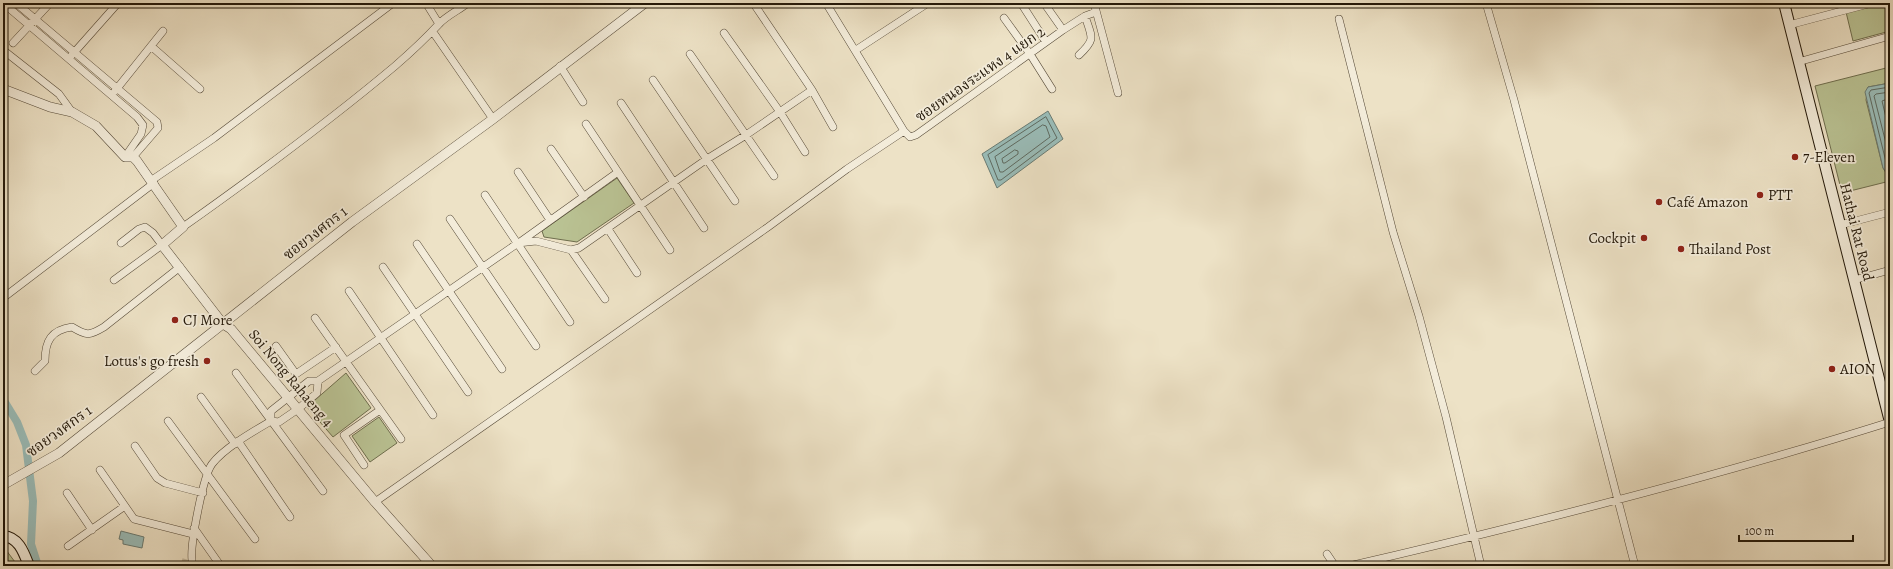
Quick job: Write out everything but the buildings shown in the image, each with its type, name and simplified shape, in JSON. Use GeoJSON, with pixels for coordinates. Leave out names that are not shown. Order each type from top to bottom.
{"type":"FeatureCollection","features":[{"type":"Feature","properties":{"kind":"main road","name":"Hathai Rat Road"},"geometry":{"type":"LineString","coordinates":[[1784,3],[1890,422]]}},
{"type":"Feature","properties":{"kind":"main road"},"geometry":{"type":"LineString","coordinates":[[3,536],[9,536],[22,548],[29,566]]}},
{"type":"Feature","properties":{"kind":"street"},"geometry":{"type":"LineString","coordinates":[[3,3],[137,117],[143,125],[141,134],[129,157]]}},
{"type":"Feature","properties":{"kind":"street"},"geometry":{"type":"LineString","coordinates":[[16,3],[157,122],[158,128],[129,157]]}},
{"type":"Feature","properties":{"kind":"street"},"geometry":{"type":"LineString","coordinates":[[13,43],[50,3]]}},
{"type":"Feature","properties":{"kind":"street"},"geometry":{"type":"LineString","coordinates":[[69,60],[73,52],[118,3]]}},
{"type":"Feature","properties":{"kind":"street"},"geometry":{"type":"LineString","coordinates":[[3,298],[153,182],[393,3]]}},
{"type":"Feature","properties":{"kind":"street"},"geometry":{"type":"LineString","coordinates":[[426,3],[439,24]]}},
{"type":"Feature","properties":{"kind":"street"},"geometry":{"type":"LineString","coordinates":[[114,280],[162,245],[183,227],[237,189],[332,116],[393,67],[433,32],[439,24],[468,3]]}},
{"type":"Feature","properties":{"kind":"street","name":"ซอยวงศกร 1"},"geometry":{"type":"LineString","coordinates":[[3,485],[25,474],[59,453],[352,222],[493,119],[560,66],[645,3]]}},
{"type":"Feature","properties":{"kind":"street","name":"ซอยหนองระแหง 4 แยก 2"},"geometry":{"type":"LineString","coordinates":[[826,3],[904,131],[910,136],[916,135],[1063,30],[1085,16],[1096,12]]}},
{"type":"Feature","properties":{"kind":"street"},"geometry":{"type":"LineString","coordinates":[[856,50],[928,3]]}},
{"type":"Feature","properties":{"kind":"street"},"geometry":{"type":"LineString","coordinates":[[1020,3],[1046,42]]}},
{"type":"Feature","properties":{"kind":"street"},"geometry":{"type":"LineString","coordinates":[[1044,3],[1063,30]]}},
{"type":"Feature","properties":{"kind":"street"},"geometry":{"type":"LineString","coordinates":[[1094,3],[1118,93]]}},
{"type":"Feature","properties":{"kind":"street"},"geometry":{"type":"LineString","coordinates":[[1486,3],[1514,100],[1616,499],[1635,566]]}},
{"type":"Feature","properties":{"kind":"street"},"geometry":{"type":"LineString","coordinates":[[1789,25],[1872,3]]}},
{"type":"Feature","properties":{"kind":"street"},"geometry":{"type":"LineString","coordinates":[[756,7],[812,90],[833,127]]}},
{"type":"Feature","properties":{"kind":"street"},"geometry":{"type":"LineString","coordinates":[[1079,55],[1092,40],[1085,16]]}},
{"type":"Feature","properties":{"kind":"street"},"geometry":{"type":"LineString","coordinates":[[1004,18],[1030,54],[1052,89]]}},
{"type":"Feature","properties":{"kind":"street"},"geometry":{"type":"LineString","coordinates":[[1339,19],[1393,232],[1419,316],[1446,417],[1481,566]]}},
{"type":"Feature","properties":{"kind":"street"},"geometry":{"type":"LineString","coordinates":[[112,95],[163,31]]}},
{"type":"Feature","properties":{"kind":"street"},"geometry":{"type":"LineString","coordinates":[[433,32],[493,119]]}},
{"type":"Feature","properties":{"kind":"street"},"geometry":{"type":"LineString","coordinates":[[724,33],[780,112],[805,152]]}},
{"type":"Feature","properties":{"kind":"street"},"geometry":{"type":"LineString","coordinates":[[1798,62],[1890,36]]}},
{"type":"Feature","properties":{"kind":"street"},"geometry":{"type":"LineString","coordinates":[[151,46],[200,89]]}},
{"type":"Feature","properties":{"kind":"street"},"geometry":{"type":"LineString","coordinates":[[3,50],[59,94],[72,112]]}},
{"type":"Feature","properties":{"kind":"street"},"geometry":{"type":"LineString","coordinates":[[690,54],[774,176]]}},
{"type":"Feature","properties":{"kind":"street"},"geometry":{"type":"LineString","coordinates":[[560,66],[583,102]]}},
{"type":"Feature","properties":{"kind":"street"},"geometry":{"type":"LineString","coordinates":[[653,80],[735,201]]}},
{"type":"Feature","properties":{"kind":"street"},"geometry":{"type":"LineString","coordinates":[[3,89],[50,107],[72,112],[96,126],[153,182],[183,227]]}},
{"type":"Feature","properties":{"kind":"street"},"geometry":{"type":"LineString","coordinates":[[518,243],[536,241],[571,250],[579,248],[707,159],[746,135],[812,90]]}},
{"type":"Feature","properties":{"kind":"street"},"geometry":{"type":"LineString","coordinates":[[621,103],[704,228]]}},
{"type":"Feature","properties":{"kind":"street"},"geometry":{"type":"LineString","coordinates":[[586,124],[670,250]]}},
{"type":"Feature","properties":{"kind":"street"},"geometry":{"type":"LineString","coordinates":[[375,502],[755,236],[852,165],[904,131]]}},
{"type":"Feature","properties":{"kind":"street"},"geometry":{"type":"LineString","coordinates":[[551,149],[584,197]]}},
{"type":"Feature","properties":{"kind":"street"},"geometry":{"type":"LineString","coordinates":[[518,172],[550,220]]}},
{"type":"Feature","properties":{"kind":"street"},"geometry":{"type":"LineString","coordinates":[[271,421],[271,411],[309,381],[318,381],[483,268],[618,172]]}},
{"type":"Feature","properties":{"kind":"street"},"geometry":{"type":"LineString","coordinates":[[485,195],[570,322]]}},
{"type":"Feature","properties":{"kind":"street"},"geometry":{"type":"LineString","coordinates":[[1840,225],[1890,212]]}},
{"type":"Feature","properties":{"kind":"street"},"geometry":{"type":"LineString","coordinates":[[450,219],[536,346]]}},
{"type":"Feature","properties":{"kind":"street"},"geometry":{"type":"LineString","coordinates":[[121,243],[139,229],[145,227],[153,233],[162,245]]}},
{"type":"Feature","properties":{"kind":"street"},"geometry":{"type":"LineString","coordinates":[[608,229],[637,273]]}},
{"type":"Feature","properties":{"kind":"street"},"geometry":{"type":"LineString","coordinates":[[417,244],[502,369]]}},
{"type":"Feature","properties":{"kind":"street","name":"Soi Nong Rahaeng 4"},"geometry":{"type":"LineString","coordinates":[[162,245],[223,324],[231,329],[375,502],[432,566]]}},
{"type":"Feature","properties":{"kind":"street"},"geometry":{"type":"LineString","coordinates":[[571,250],[605,299]]}},
{"type":"Feature","properties":{"kind":"street"},"geometry":{"type":"LineString","coordinates":[[35,371],[45,361],[46,346],[51,336],[60,328],[72,327],[84,334],[94,334],[180,267]]}},
{"type":"Feature","properties":{"kind":"street"},"geometry":{"type":"LineString","coordinates":[[383,267],[468,392]]}},
{"type":"Feature","properties":{"kind":"street"},"geometry":{"type":"LineString","coordinates":[[1854,280],[1890,270]]}},
{"type":"Feature","properties":{"kind":"street"},"geometry":{"type":"LineString","coordinates":[[349,291],[433,415]]}},
{"type":"Feature","properties":{"kind":"street"},"geometry":{"type":"LineString","coordinates":[[315,318],[401,440]]}},
{"type":"Feature","properties":{"kind":"street"},"geometry":{"type":"LineString","coordinates":[[276,346],[296,374],[336,347]]}},
{"type":"Feature","properties":{"kind":"street"},"geometry":{"type":"LineString","coordinates":[[236,373],[323,492]]}},
{"type":"Feature","properties":{"kind":"street"},"geometry":{"type":"LineString","coordinates":[[189,559],[193,531],[207,474],[212,464],[237,443],[271,421],[279,422],[298,410],[317,393],[318,381]]}},
{"type":"Feature","properties":{"kind":"street"},"geometry":{"type":"LineString","coordinates":[[201,397],[237,443],[290,517]]}},
{"type":"Feature","properties":{"kind":"street"},"geometry":{"type":"LineString","coordinates":[[364,465],[344,435],[380,410]]}},
{"type":"Feature","properties":{"kind":"street"},"geometry":{"type":"LineString","coordinates":[[168,421],[255,539]]}},
{"type":"Feature","properties":{"kind":"street"},"geometry":{"type":"LineString","coordinates":[[1349,566],[1474,537],[1694,479],[1890,422]]}},
{"type":"Feature","properties":{"kind":"street"},"geometry":{"type":"LineString","coordinates":[[135,446],[157,478],[165,483],[203,493]]}},
{"type":"Feature","properties":{"kind":"street"},"geometry":{"type":"LineString","coordinates":[[100,470],[134,518],[193,531],[220,565]]}},
{"type":"Feature","properties":{"kind":"street"},"geometry":{"type":"LineString","coordinates":[[67,493],[92,530]]}},
{"type":"Feature","properties":{"kind":"street"},"geometry":{"type":"LineString","coordinates":[[68,546],[125,506]]}},
{"type":"Feature","properties":{"kind":"street"},"geometry":{"type":"LineString","coordinates":[[1327,554],[1335,566]]}},
{"type":"Feature","properties":{"kind":"green space"},"geometry":{"type":"Polygon","coordinates":[[[1882,3],[1890,3],[1890,31],[1853,41],[1846,12],[1882,3]]]}},
{"type":"Feature","properties":{"kind":"green space"},"geometry":{"type":"Polygon","coordinates":[[[1890,67],[1890,83],[1868,87],[1866,100],[1883,168],[1887,174],[1890,174],[1890,181],[1842,193],[1815,86],[1890,67]]]}},
{"type":"Feature","properties":{"kind":"green space"},"geometry":{"type":"Polygon","coordinates":[[[617,178],[634,203],[577,242],[544,237],[542,231],[617,178]]]}},
{"type":"Feature","properties":{"kind":"green space"},"geometry":{"type":"Polygon","coordinates":[[[346,373],[371,408],[333,437],[307,407],[346,373]]]}},
{"type":"Feature","properties":{"kind":"green space"},"geometry":{"type":"Polygon","coordinates":[[[379,417],[397,443],[370,462],[352,436],[379,417]]]}},
{"type":"Feature","properties":{"kind":"green space"},"geometry":{"type":"Polygon","coordinates":[[[3,546],[18,566],[3,566],[3,546]]]}},
{"type":"Feature","properties":{"kind":"water"},"geometry":{"type":"Polygon","coordinates":[[[1890,83],[1890,174],[1887,174],[1883,168],[1865,92],[1868,87],[1890,83]]]}},
{"type":"Feature","properties":{"kind":"water"},"geometry":{"type":"Polygon","coordinates":[[[1048,111],[1063,139],[997,188],[982,154],[1048,111]]]}},
{"type":"Feature","properties":{"kind":"water"},"geometry":{"type":"Polygon","coordinates":[[[121,531],[144,537],[142,548],[123,544],[123,540],[119,539],[121,531]]]}},
{"type":"Feature","properties":{"kind":"waterway"},"geometry":{"type":"LineString","coordinates":[[3,399],[17,422],[26,445],[33,501],[31,544],[38,566]]}},
{"type":"Feature","properties":{"kind":"tunnel"},"geometry":{"type":"LineString","coordinates":[[184,566],[186,559]]}},
{"type":"Feature","properties":{"kind":"place","name":"7-Eleven"},"geometry":{"type":"Point","coordinates":[1795,157]}},
{"type":"Feature","properties":{"kind":"place","name":"PTT"},"geometry":{"type":"Point","coordinates":[1760,195]}},
{"type":"Feature","properties":{"kind":"place","name":"Café Amazon"},"geometry":{"type":"Point","coordinates":[1659,202]}},
{"type":"Feature","properties":{"kind":"place","name":"Cockpit"},"geometry":{"type":"Point","coordinates":[1644,238]}},
{"type":"Feature","properties":{"kind":"place","name":"Thailand Post"},"geometry":{"type":"Point","coordinates":[1681,249]}},
{"type":"Feature","properties":{"kind":"place","name":"CJ More"},"geometry":{"type":"Point","coordinates":[175,320]}},
{"type":"Feature","properties":{"kind":"place","name":"Lotus's go fresh"},"geometry":{"type":"Point","coordinates":[207,361]}},
{"type":"Feature","properties":{"kind":"place","name":"AION"},"geometry":{"type":"Point","coordinates":[1832,369]}}]}
